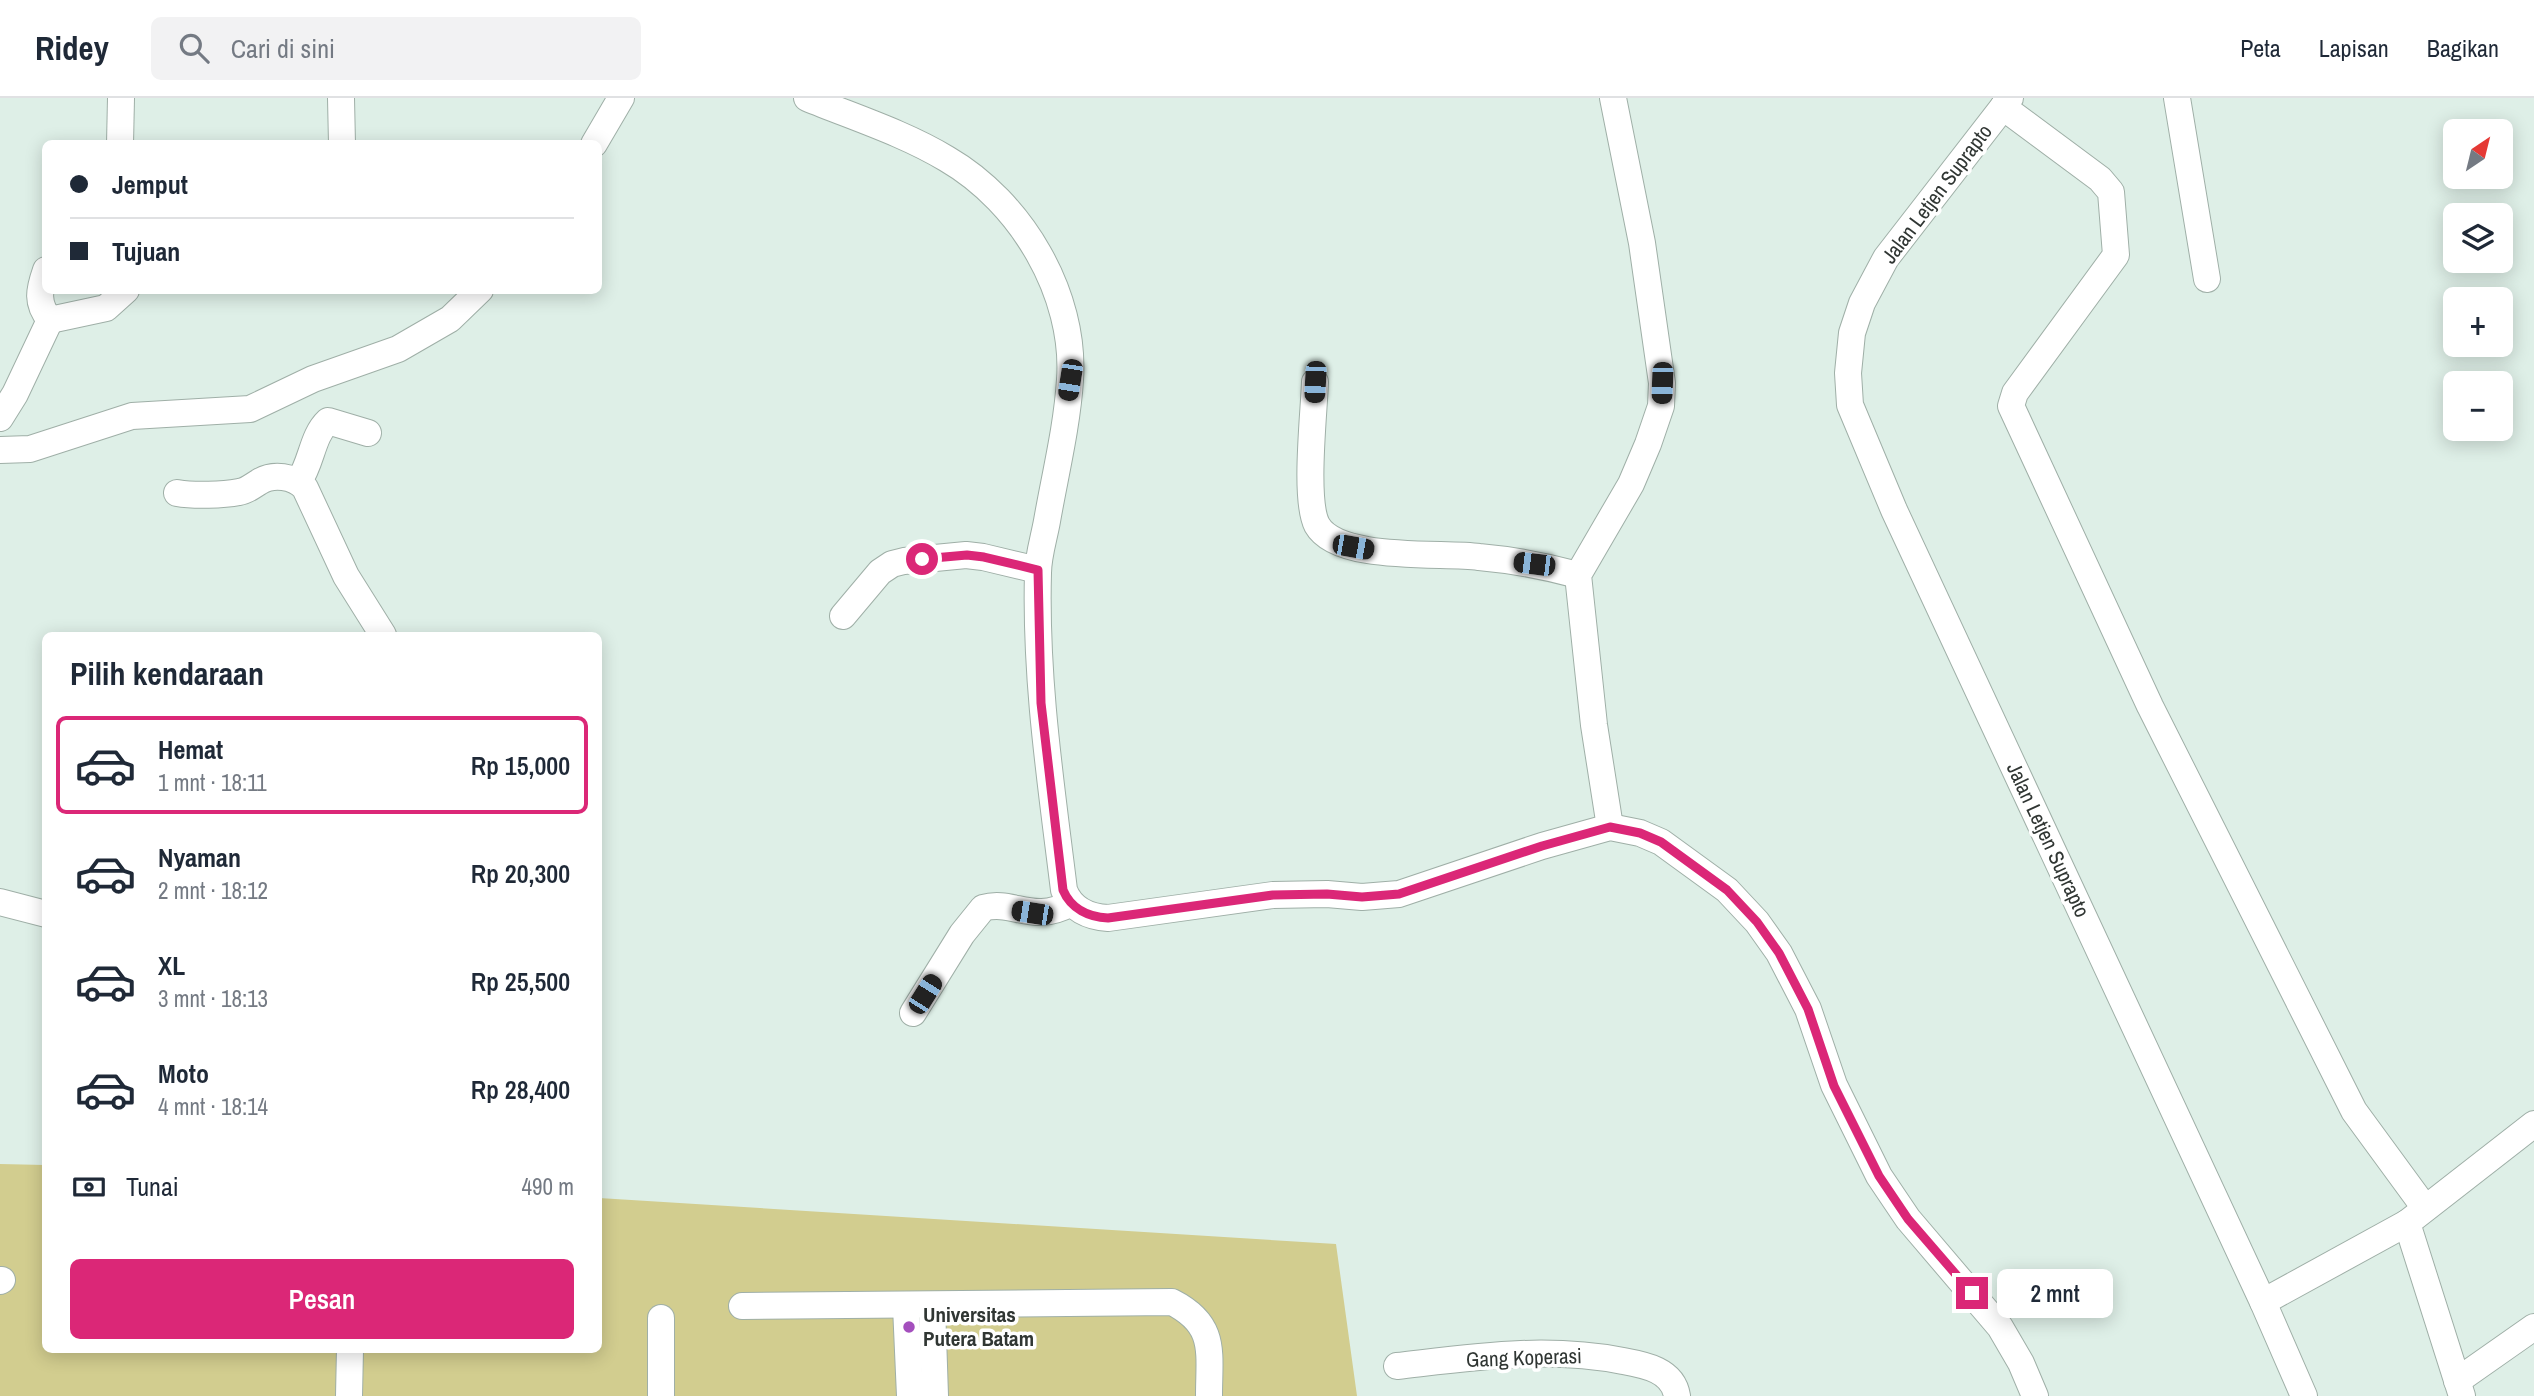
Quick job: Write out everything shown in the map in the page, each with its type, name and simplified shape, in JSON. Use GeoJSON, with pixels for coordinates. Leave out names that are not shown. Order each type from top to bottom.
{"type":"FeatureCollection","features":[{"type":"Feature","properties":{"kind":"street"},"geometry":{"type":"LineString","coordinates":[[120,140],[121,98]]}},
{"type":"Feature","properties":{"kind":"street"},"geometry":{"type":"LineString","coordinates":[[341,98],[342,140]]}},
{"type":"Feature","properties":{"kind":"street"},"geometry":{"type":"LineString","coordinates":[[596,140],[621,98]]}},
{"type":"Feature","properties":{"kind":"street"},"geometry":{"type":"LineString","coordinates":[[807,98],[916,143],[948,159],[972,176],[1020,226],[1048,271],[1062,305],[1067,328],[1070,380],[1038,570],[1041,703],[1063,890],[1071,904],[1096,917],[1108,918],[1273,895],[1327,894],[1362,897],[1399,894],[1542,846],[1610,827],[1640,833],[1661,842],[1727,890],[1757,922],[1779,953],[1808,1009],[1834,1086],[1879,1176],[1908,1219],[2000,1327],[2021,1363],[2035,1396]]}},
{"type":"Feature","properties":{"kind":"street"},"geometry":{"type":"LineString","coordinates":[[1610,827],[1594,725],[1578,575],[1631,484],[1661,406],[1662,383],[1642,243],[1614,98]]}},
{"type":"Feature","properties":{"kind":"street"},"geometry":{"type":"LineString","coordinates":[[2177,98],[2207,279]]}},
{"type":"Feature","properties":{"kind":"street"},"geometry":{"type":"LineString","coordinates":[[2007,103],[2100,179],[2111,192],[2116,254],[2015,393],[2011,406],[2150,706],[2354,1111],[2416,1215],[2459,1388],[2534,1328]]}},
{"type":"Feature","properties":{"kind":"street","name":"Jalan Letjen Suprapto"},"geometry":{"type":"LineString","coordinates":[[2007,103],[1886,258],[1862,303],[1852,333],[1850,405],[1894,510],[2263,1302],[2304,1396]]}},
{"type":"Feature","properties":{"kind":"street"},"geometry":{"type":"LineString","coordinates":[[42,283],[39,303],[50,320]]}},
{"type":"Feature","properties":{"kind":"street"},"geometry":{"type":"LineString","coordinates":[[50,320],[106,308],[121,294]]}},
{"type":"Feature","properties":{"kind":"street"},"geometry":{"type":"LineString","coordinates":[[0,450],[30,449],[132,416],[250,409],[313,379],[398,349],[450,319],[476,294]]}},
{"type":"Feature","properties":{"kind":"street"},"geometry":{"type":"LineString","coordinates":[[0,418],[15,394],[50,320]]}},
{"type":"Feature","properties":{"kind":"street"},"geometry":{"type":"LineString","coordinates":[[1315,382],[1311,500],[1318,526],[1326,535],[1353,547],[1388,553],[1476,556],[1534,564],[1578,575]]}},
{"type":"Feature","properties":{"kind":"street"},"geometry":{"type":"LineString","coordinates":[[299,481],[310,461],[317,436],[328,421],[368,433]]}},
{"type":"Feature","properties":{"kind":"street"},"geometry":{"type":"LineString","coordinates":[[177,494],[238,493],[268,478],[299,481],[305,488],[346,576],[381,632]]}},
{"type":"Feature","properties":{"kind":"street"},"geometry":{"type":"LineString","coordinates":[[843,617],[880,572],[892,564],[904,561],[967,555],[1038,570]]}},
{"type":"Feature","properties":{"kind":"street"},"geometry":{"type":"LineString","coordinates":[[0,902],[42,913]]}},
{"type":"Feature","properties":{"kind":"street"},"geometry":{"type":"LineString","coordinates":[[913,1013],[962,934],[983,908],[997,907],[1032,913],[1052,912],[1071,904]]}},
{"type":"Feature","properties":{"kind":"street"},"geometry":{"type":"LineString","coordinates":[[2263,1302],[2416,1215],[2534,1124]]}},
{"type":"Feature","properties":{"kind":"street"},"geometry":{"type":"LineString","coordinates":[[742,1306],[1172,1302],[1189,1310],[1202,1324],[1209,1344],[1209,1396]]}},
{"type":"Feature","properties":{"kind":"street"},"geometry":{"type":"LineString","coordinates":[[910,1396],[919,1306]]}},
{"type":"Feature","properties":{"kind":"street"},"geometry":{"type":"LineString","coordinates":[[919,1306],[936,1396]]}},
{"type":"Feature","properties":{"kind":"street"},"geometry":{"type":"LineString","coordinates":[[661,1318],[661,1396]]}},
{"type":"Feature","properties":{"kind":"street","name":"Gang Koperasi"},"geometry":{"type":"LineString","coordinates":[[1397,1366],[1514,1353],[1558,1352],[1597,1356],[1637,1364],[1665,1375],[1674,1383],[1677,1396]]}},
{"type":"Feature","properties":{"kind":"street"},"geometry":{"type":"LineString","coordinates":[[349,1396],[350,1353]]}},
{"type":"Feature","properties":{"kind":"shaded area"},"geometry":{"type":"Polygon","coordinates":[[[0,1164],[42,1165],[42,1353],[602,1353],[602,1198],[1336,1244],[1357,1396],[0,1396],[0,1164]]]}},
{"type":"Feature","properties":{"kind":"place","name":"Universitas Putera Batam"},"geometry":{"type":"Point","coordinates":[909,1327]}},
{"type":"Feature","properties":{"kind":"route"},"geometry":{"type":"LineString","coordinates":[[922,559],[967,555],[1038,570],[1041,703],[1063,890],[1071,904],[1096,917],[1108,918],[1273,895],[1327,894],[1362,897],[1399,894],[1542,846],[1610,827],[1640,833],[1661,842],[1727,890],[1757,922],[1779,953],[1808,1009],[1834,1086],[1879,1176],[1908,1219],[1972,1293]]}}]}
